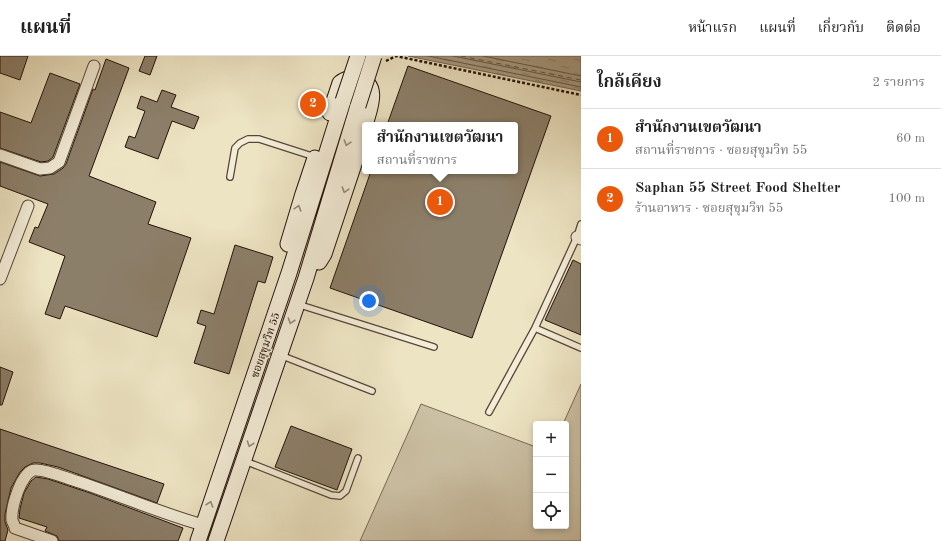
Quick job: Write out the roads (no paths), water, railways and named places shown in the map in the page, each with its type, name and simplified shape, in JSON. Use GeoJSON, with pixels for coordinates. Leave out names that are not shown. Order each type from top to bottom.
{"type":"FeatureCollection","features":[{"type":"Feature","properties":{"kind":"main road","name":"ซอยสุขุมวิท 55"},"geometry":{"type":"LineString","coordinates":[[198,541],[289,273],[358,56]]}},
{"type":"Feature","properties":{"kind":"main road","name":"ซอยสุขุมวิท 55"},"geometry":{"type":"LineString","coordinates":[[216,541],[306,278],[358,106],[379,59]]}},
{"type":"Feature","properties":{"kind":"main road"},"geometry":{"type":"LineString","coordinates":[[289,273],[288,241],[338,87],[340,83],[348,78],[367,82],[372,91],[366,122]]}},
{"type":"Feature","properties":{"kind":"main road"},"geometry":{"type":"LineString","coordinates":[[306,278],[324,254],[362,140]]}},
{"type":"Feature","properties":{"kind":"street"},"geometry":{"type":"LineString","coordinates":[[0,155],[40,169],[50,168],[59,162],[94,66]]}},
{"type":"Feature","properties":{"kind":"street"},"geometry":{"type":"LineString","coordinates":[[0,279],[28,206]]}},
{"type":"Feature","properties":{"kind":"street"},"geometry":{"type":"LineString","coordinates":[[52,541],[16,528],[12,520],[14,504],[18,491],[28,473],[35,470],[52,473],[203,525]]}},
{"type":"Feature","properties":{"kind":"lane"},"geometry":{"type":"LineString","coordinates":[[230,177],[235,148],[240,142],[248,139],[259,139],[315,157]]}},
{"type":"Feature","properties":{"kind":"lane"},"geometry":{"type":"LineString","coordinates":[[489,412],[535,328],[579,238],[581,224]]}},
{"type":"Feature","properties":{"kind":"lane"},"geometry":{"type":"LineString","coordinates":[[297,304],[434,346]]}},
{"type":"Feature","properties":{"kind":"lane"},"geometry":{"type":"LineString","coordinates":[[535,328],[581,348]]}},
{"type":"Feature","properties":{"kind":"lane"},"geometry":{"type":"LineString","coordinates":[[280,355],[372,391]]}},
{"type":"Feature","properties":{"kind":"lane"},"geometry":{"type":"LineString","coordinates":[[244,460],[331,495],[340,496],[346,491],[358,458]]}},
{"type":"Feature","properties":{"kind":"water"},"geometry":{"type":"Polygon","coordinates":[[[408,56],[581,56],[581,91],[408,56]]]}},
{"type":"Feature","properties":{"kind":"place","name":"Saphan 55 Street Food Shelter"},"geometry":{"type":"Point","coordinates":[313,104]}},
{"type":"Feature","properties":{"kind":"place","name":"สำนักงานเขตวัฒนา"},"geometry":{"type":"Point","coordinates":[440,202]}}]}
